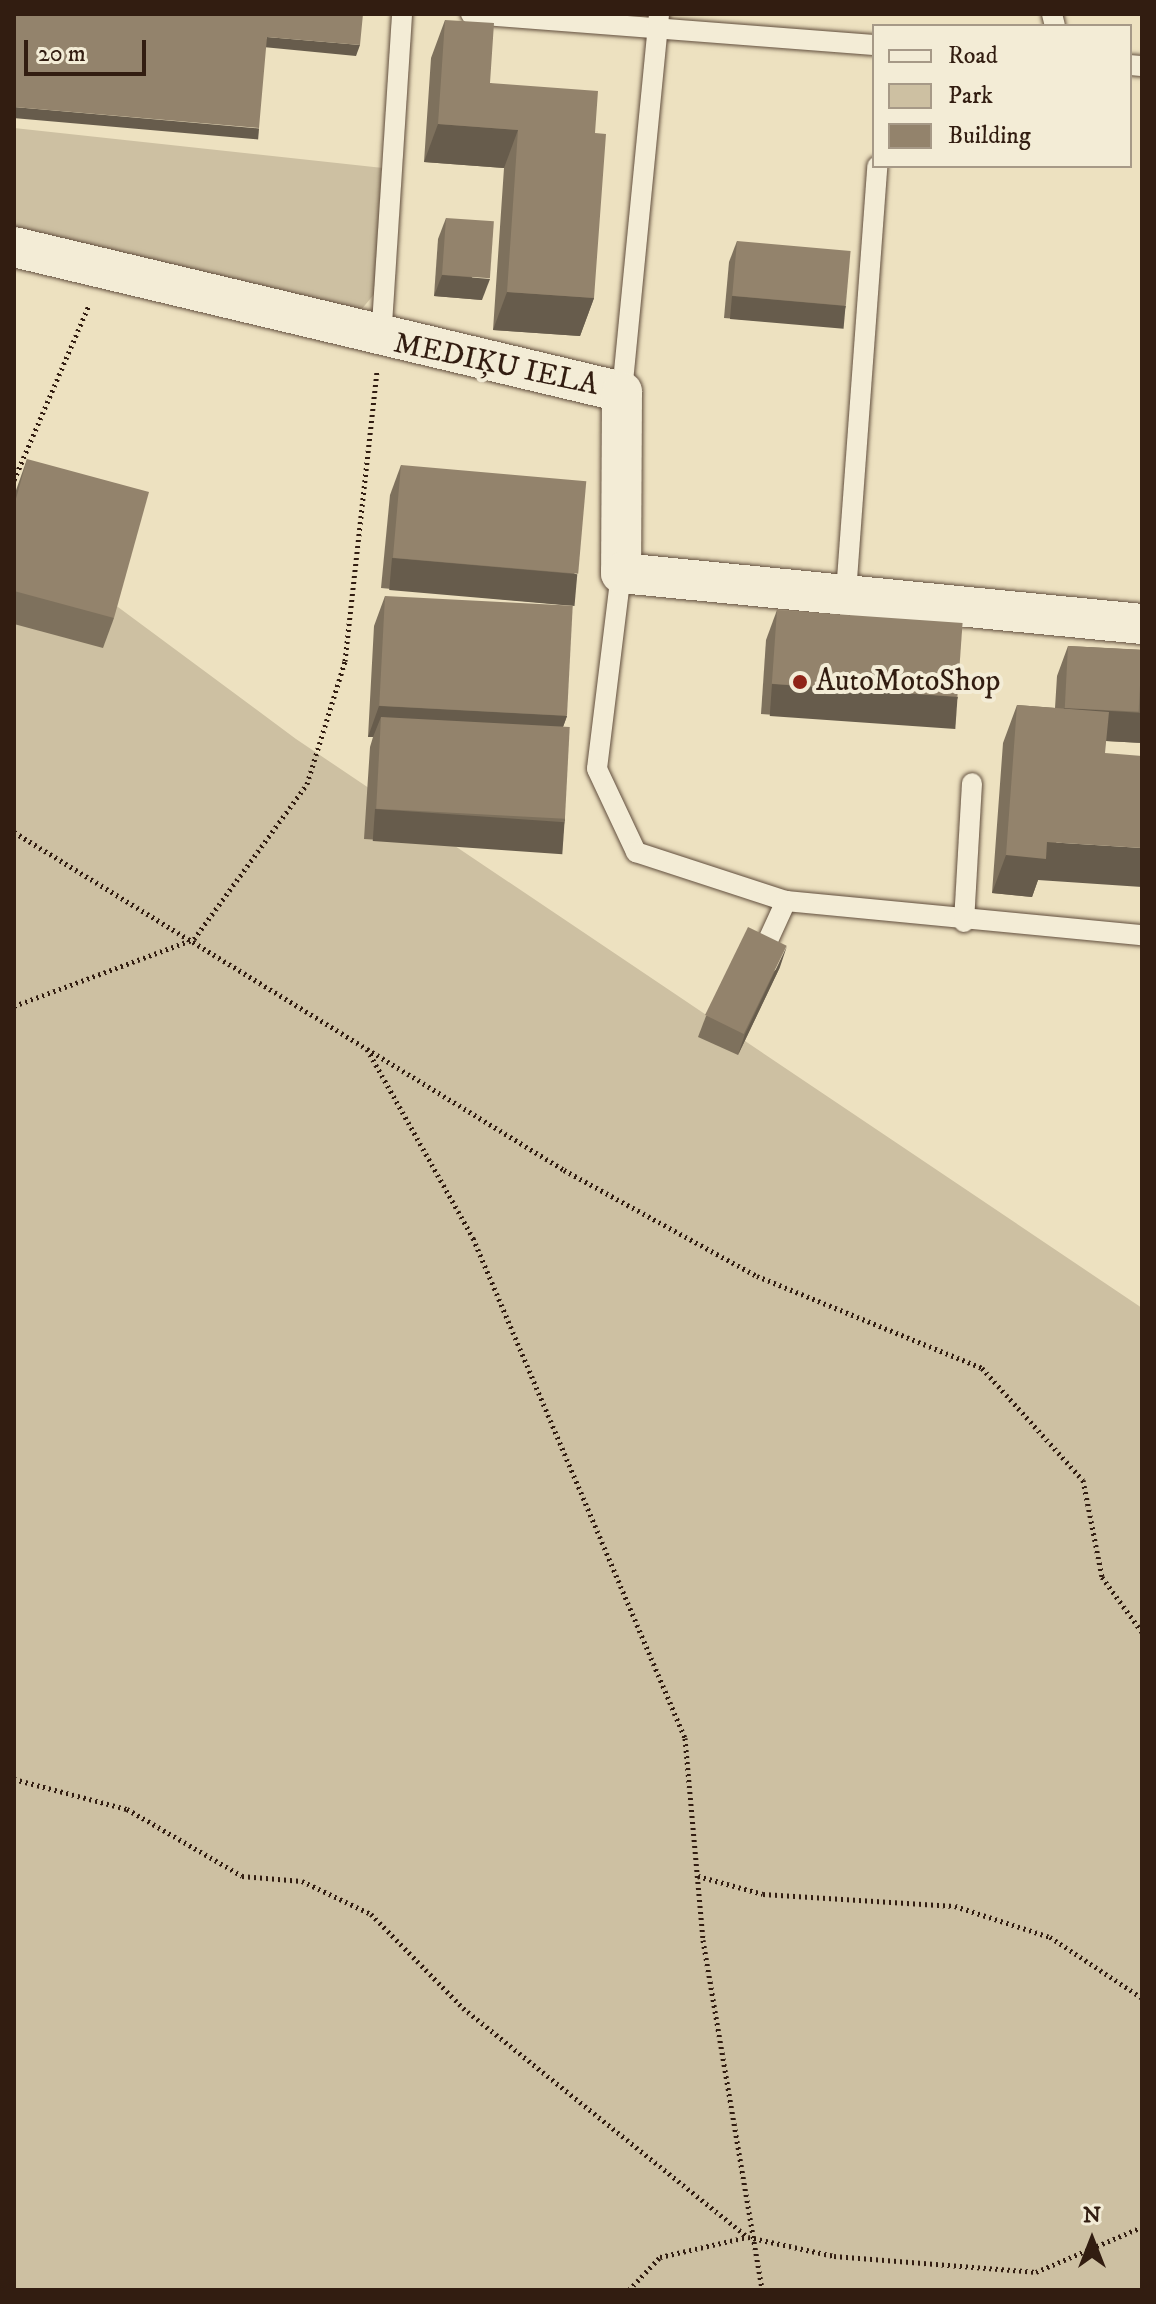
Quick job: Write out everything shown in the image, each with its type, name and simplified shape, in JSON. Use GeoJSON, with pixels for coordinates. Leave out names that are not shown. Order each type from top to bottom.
{"type":"FeatureCollection","features":[{"type":"Feature","properties":{"kind":"street","name":"MEDIĶU IELA"},"geometry":{"type":"LineString","coordinates":[[14,247],[105,267],[381,340],[622,392],[621,573]]}},
{"type":"Feature","properties":{"kind":"street"},"geometry":{"type":"LineString","coordinates":[[621,573],[1142,624]]}},
{"type":"Feature","properties":{"kind":"lane"},"geometry":{"type":"LineString","coordinates":[[381,340],[402,14]]}},
{"type":"Feature","properties":{"kind":"lane"},"geometry":{"type":"LineString","coordinates":[[471,14],[658,22],[872,45]]}},
{"type":"Feature","properties":{"kind":"lane"},"geometry":{"type":"LineString","coordinates":[[622,392],[658,22]]}},
{"type":"Feature","properties":{"kind":"lane"},"geometry":{"type":"LineString","coordinates":[[846,593],[877,168]]}},
{"type":"Feature","properties":{"kind":"lane"},"geometry":{"type":"LineString","coordinates":[[621,573],[597,769],[636,852],[786,901],[964,922],[1142,935]]}},
{"type":"Feature","properties":{"kind":"lane"},"geometry":{"type":"LineString","coordinates":[[964,922],[972,783]]}},
{"type":"Feature","properties":{"kind":"lane"},"geometry":{"type":"LineString","coordinates":[[764,949],[786,901]]}},
{"type":"Feature","properties":{"kind":"path"},"geometry":{"type":"LineString","coordinates":[[14,480],[105,267]]}},
{"type":"Feature","properties":{"kind":"path"},"geometry":{"type":"LineString","coordinates":[[14,1006],[194,939],[307,784],[345,661],[381,340]]}},
{"type":"Feature","properties":{"kind":"path"},"geometry":{"type":"LineString","coordinates":[[14,832],[194,939],[564,1170],[757,1276],[982,1368],[1083,1480],[1102,1577],[1142,1632]]}},
{"type":"Feature","properties":{"kind":"path"},"geometry":{"type":"LineString","coordinates":[[367,1048],[473,1238],[685,1738],[698,1876],[748,2237],[762,2290]]}},
{"type":"Feature","properties":{"kind":"path"},"geometry":{"type":"LineString","coordinates":[[14,1779],[127,1809],[242,1876],[302,1881],[371,1914],[463,2008],[748,2237]]}},
{"type":"Feature","properties":{"kind":"path"},"geometry":{"type":"LineString","coordinates":[[698,1876],[763,1894],[955,1906],[1050,1937],[1142,1998]]}},
{"type":"Feature","properties":{"kind":"path"},"geometry":{"type":"LineString","coordinates":[[629,2290],[660,2257],[748,2237],[834,2256],[1036,2272],[1142,2227]]}},
{"type":"Feature","properties":{"kind":"green space"},"geometry":{"type":"Polygon","coordinates":[[[14,128],[383,168],[376,292],[355,317],[14,234],[14,128]]]}},
{"type":"Feature","properties":{"kind":"green space"},"geometry":{"type":"Polygon","coordinates":[[[14,530],[296,739],[1142,1308],[1142,2290],[14,2290],[14,530]]]}},
{"type":"Feature","properties":{"kind":"building"},"geometry":{"type":"Polygon","coordinates":[[[14,14],[363,14],[360,45],[267,37],[259,128],[14,107],[14,14]]]}},
{"type":"Feature","properties":{"kind":"building"},"geometry":{"type":"Polygon","coordinates":[[[445,20],[494,23],[490,83],[598,91],[595,133],[606,134],[594,298],[507,292],[518,130],[438,124],[445,20]]]}},
{"type":"Feature","properties":{"kind":"building"},"geometry":{"type":"Polygon","coordinates":[[[446,218],[494,221],[490,278],[442,275],[446,218]]]}},
{"type":"Feature","properties":{"kind":"building"},"geometry":{"type":"Polygon","coordinates":[[[737,241],[851,251],[846,306],[732,296],[737,241]]]}},
{"type":"Feature","properties":{"kind":"building"},"geometry":{"type":"Polygon","coordinates":[[[27,459],[149,492],[114,618],[14,591],[14,506],[27,459]]]}},
{"type":"Feature","properties":{"kind":"building"},"geometry":{"type":"Polygon","coordinates":[[[401,465],[586,481],[578,574],[393,558],[401,465]]]}},
{"type":"Feature","properties":{"kind":"building"},"geometry":{"type":"Polygon","coordinates":[[[385,596],[573,606],[567,716],[379,706],[385,596]]]}},
{"type":"Feature","properties":{"kind":"building"},"geometry":{"type":"Polygon","coordinates":[[[777,610],[963,623],[957,697],[772,684],[777,610]]]}},
{"type":"Feature","properties":{"kind":"building"},"geometry":{"type":"Polygon","coordinates":[[[1068,646],[1142,650],[1139,712],[1065,708],[1068,646]]]}},
{"type":"Feature","properties":{"kind":"building"},"geometry":{"type":"Polygon","coordinates":[[[1017,705],[1109,712],[1105,753],[1142,756],[1142,848],[1047,842],[1046,859],[1006,855],[1017,705]]]}},
{"type":"Feature","properties":{"kind":"building"},"geometry":{"type":"Polygon","coordinates":[[[381,717],[570,727],[565,819],[376,809],[381,717]]]}},
{"type":"Feature","properties":{"kind":"building"},"geometry":{"type":"Polygon","coordinates":[[[748,927],[787,946],[744,1034],[705,1015],[748,927]]]}},
{"type":"Feature","properties":{"kind":"place","name":"AutoMotoShop"},"geometry":{"type":"Point","coordinates":[800,682]}}]}
